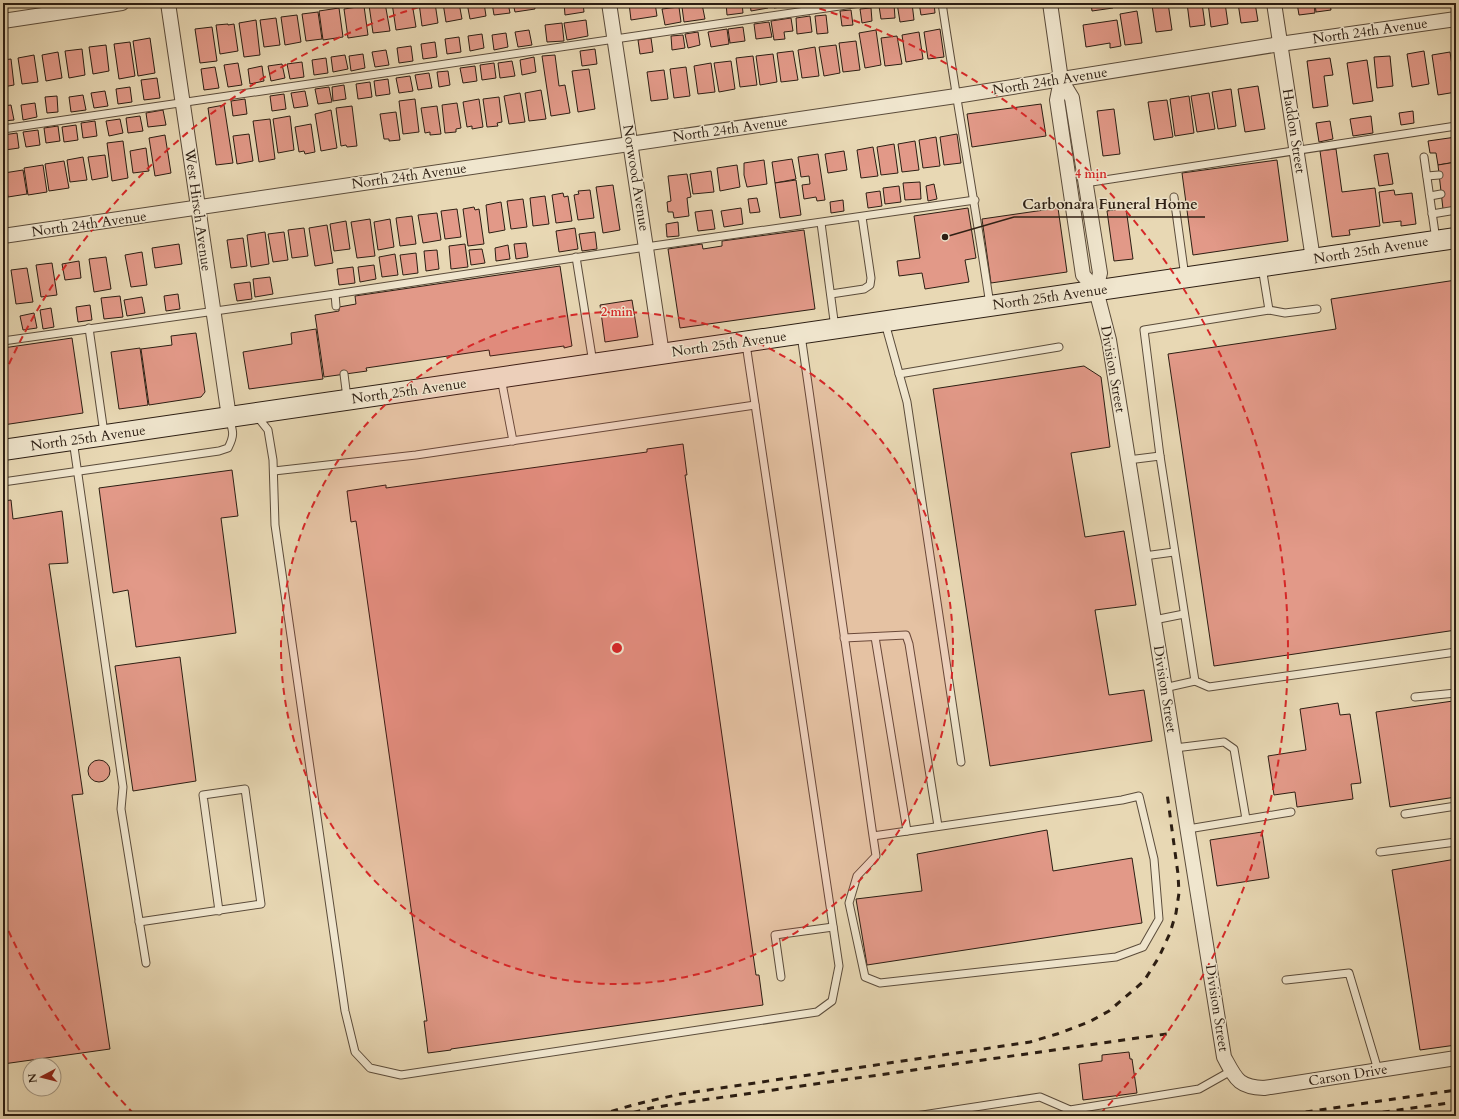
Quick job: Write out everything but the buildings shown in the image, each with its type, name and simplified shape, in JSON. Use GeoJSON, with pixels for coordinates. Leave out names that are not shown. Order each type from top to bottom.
{"type":"FeatureCollection","features":[{"type":"Feature","properties":{"kind":"main road","name":"North 25th Avenue"},"geometry":{"type":"LineString","coordinates":[[3,450],[1456,238]]}},
{"type":"Feature","properties":{"kind":"street"},"geometry":{"type":"LineString","coordinates":[[3,21],[122,3]]}},
{"type":"Feature","properties":{"kind":"street","name":"West Hirsch Avenue"},"geometry":{"type":"LineString","coordinates":[[168,3],[229,417]]}},
{"type":"Feature","properties":{"kind":"street","name":"Norwood Avenue"},"geometry":{"type":"LineString","coordinates":[[609,3],[662,354]]}},
{"type":"Feature","properties":{"kind":"street","name":"Division Street"},"geometry":{"type":"LineString","coordinates":[[1050,3],[1061,80],[1057,100],[1083,275],[1096,290],[1109,340],[1224,1057],[1231,1071],[1241,1084]]}},
{"type":"Feature","properties":{"kind":"street","name":"Haddon Street"},"geometry":{"type":"LineString","coordinates":[[1274,3],[1313,259]]}},
{"type":"Feature","properties":{"kind":"street","name":"North 24th Avenue"},"geometry":{"type":"LineString","coordinates":[[3,236],[956,96],[1280,44],[1456,19]]}},
{"type":"Feature","properties":{"kind":"street","name":"Division Street"},"geometry":{"type":"LineString","coordinates":[[1061,80],[1071,95],[1100,273],[1096,290]]}},
{"type":"Feature","properties":{"kind":"street","name":"Carson Drive"},"geometry":{"type":"LineString","coordinates":[[1241,1084],[1252,1088],[1264,1088],[1456,1058]]}},
{"type":"Feature","properties":{"kind":"lane"},"geometry":{"type":"LineString","coordinates":[[3,129],[860,3]]}},
{"type":"Feature","properties":{"kind":"lane"},"geometry":{"type":"LineString","coordinates":[[942,3],[956,96],[975,200],[990,305]]}},
{"type":"Feature","properties":{"kind":"lane"},"geometry":{"type":"LineString","coordinates":[[1085,183],[1456,126]]}},
{"type":"Feature","properties":{"kind":"lane"},"geometry":{"type":"LineString","coordinates":[[1424,157],[1436,240]]}},
{"type":"Feature","properties":{"kind":"lane"},"geometry":{"type":"LineString","coordinates":[[1427,176],[1439,175]]}},
{"type":"Feature","properties":{"kind":"lane"},"geometry":{"type":"LineString","coordinates":[[1430,196],[1441,194]]}},
{"type":"Feature","properties":{"kind":"lane"},"geometry":{"type":"LineString","coordinates":[[1174,197],[1185,277]]}},
{"type":"Feature","properties":{"kind":"lane"},"geometry":{"type":"LineString","coordinates":[[3,341],[975,200]]}},
{"type":"Feature","properties":{"kind":"lane"},"geometry":{"type":"LineString","coordinates":[[1432,214],[1456,210]]}},
{"type":"Feature","properties":{"kind":"lane"},"geometry":{"type":"LineString","coordinates":[[831,294],[864,289],[870,285],[871,278],[862,217]]}},
{"type":"Feature","properties":{"kind":"lane"},"geometry":{"type":"LineString","coordinates":[[821,223],[835,328]]}},
{"type":"Feature","properties":{"kind":"lane"},"geometry":{"type":"LineString","coordinates":[[576,257],[593,364]]}},
{"type":"Feature","properties":{"kind":"lane"},"geometry":{"type":"LineString","coordinates":[[1262,266],[1268,310]]}},
{"type":"Feature","properties":{"kind":"lane"},"geometry":{"type":"LineString","coordinates":[[335,294],[336,306]]}},
{"type":"Feature","properties":{"kind":"lane"},"geometry":{"type":"LineString","coordinates":[[1195,681],[1160,456],[1144,330],[1268,310],[1285,312],[1316,309]]}},
{"type":"Feature","properties":{"kind":"lane"},"geometry":{"type":"LineString","coordinates":[[884,321],[907,402],[961,762]]}},
{"type":"Feature","properties":{"kind":"lane"},"geometry":{"type":"LineString","coordinates":[[89,328],[104,435]]}},
{"type":"Feature","properties":{"kind":"lane"},"geometry":{"type":"LineString","coordinates":[[800,333],[844,638],[873,836],[876,856],[857,876],[849,903],[865,976],[880,983],[1116,957],[1143,947],[1158,919],[1154,859],[1139,796],[1115,801],[873,836]]}},
{"type":"Feature","properties":{"kind":"lane"},"geometry":{"type":"LineString","coordinates":[[255,413],[268,430],[274,471],[275,525],[345,1011],[355,1052],[370,1068],[401,1075],[816,1012],[832,1001],[839,966],[746,341]]}},
{"type":"Feature","properties":{"kind":"lane"},"geometry":{"type":"LineString","coordinates":[[899,374],[1059,347]]}},
{"type":"Feature","properties":{"kind":"lane"},"geometry":{"type":"LineString","coordinates":[[344,374],[348,400]]}},
{"type":"Feature","properties":{"kind":"lane"},"geometry":{"type":"LineString","coordinates":[[501,377],[513,440]]}},
{"type":"Feature","properties":{"kind":"lane"},"geometry":{"type":"LineString","coordinates":[[274,471],[416,454],[755,406]]}},
{"type":"Feature","properties":{"kind":"lane"},"geometry":{"type":"LineString","coordinates":[[3,482],[219,451],[228,448],[233,438],[229,417]]}},
{"type":"Feature","properties":{"kind":"lane"},"geometry":{"type":"LineString","coordinates":[[73,440],[123,787],[121,809],[146,963]]}},
{"type":"Feature","properties":{"kind":"lane"},"geometry":{"type":"LineString","coordinates":[[1128,460],[1160,456]]}},
{"type":"Feature","properties":{"kind":"lane"},"geometry":{"type":"LineString","coordinates":[[1144,556],[1174,552]]}},
{"type":"Feature","properties":{"kind":"lane"},"geometry":{"type":"LineString","coordinates":[[1154,620],[1184,614]]}},
{"type":"Feature","properties":{"kind":"lane"},"geometry":{"type":"LineString","coordinates":[[844,638],[906,635],[909,644],[938,826]]}},
{"type":"Feature","properties":{"kind":"lane"},"geometry":{"type":"LineString","coordinates":[[875,637],[908,831]]}},
{"type":"Feature","properties":{"kind":"lane"},"geometry":{"type":"LineString","coordinates":[[1164,688],[1195,681],[1209,686],[1456,652]]}},
{"type":"Feature","properties":{"kind":"lane"},"geometry":{"type":"LineString","coordinates":[[1415,697],[1456,693]]}},
{"type":"Feature","properties":{"kind":"lane"},"geometry":{"type":"LineString","coordinates":[[1175,748],[1224,742],[1234,749],[1246,819]]}},
{"type":"Feature","properties":{"kind":"lane"},"geometry":{"type":"LineString","coordinates":[[139,922],[261,904],[245,789],[203,795],[219,910]]}},
{"type":"Feature","properties":{"kind":"lane"},"geometry":{"type":"LineString","coordinates":[[1405,814],[1456,806]]}},
{"type":"Feature","properties":{"kind":"lane"},"geometry":{"type":"LineString","coordinates":[[1188,829],[1291,812]]}},
{"type":"Feature","properties":{"kind":"lane"},"geometry":{"type":"LineString","coordinates":[[1380,852],[1456,842]]}},
{"type":"Feature","properties":{"kind":"lane"},"geometry":{"type":"LineString","coordinates":[[781,977],[774,935],[833,927]]}},
{"type":"Feature","properties":{"kind":"lane"},"geometry":{"type":"LineString","coordinates":[[1286,980],[1349,973],[1378,1070]]}},
{"type":"Feature","properties":{"kind":"lane"},"geometry":{"type":"LineString","coordinates":[[916,1116],[1040,1097],[1070,1110],[1199,1089],[1231,1071]]}},
{"type":"Feature","properties":{"kind":"railway"},"geometry":{"type":"LineString","coordinates":[[598,1116],[629,1106],[681,1094],[1030,1042],[1089,1022],[1109,1011],[1144,981],[1159,957],[1170,933],[1176,913],[1179,893],[1178,874],[1167,793]]}},
{"type":"Feature","properties":{"kind":"railway"},"geometry":{"type":"LineString","coordinates":[[620,1116],[651,1108],[682,1103],[1173,1033]]}},
{"type":"Feature","properties":{"kind":"railway"},"geometry":{"type":"LineString","coordinates":[[1278,1116],[1456,1090]]}},
{"type":"Feature","properties":{"kind":"railway"},"geometry":{"type":"LineString","coordinates":[[1355,1116],[1456,1102]]}},
{"type":"Feature","properties":{"kind":"place","name":"Carbonara Funeral Home"},"geometry":{"type":"Point","coordinates":[945,237]}}]}
